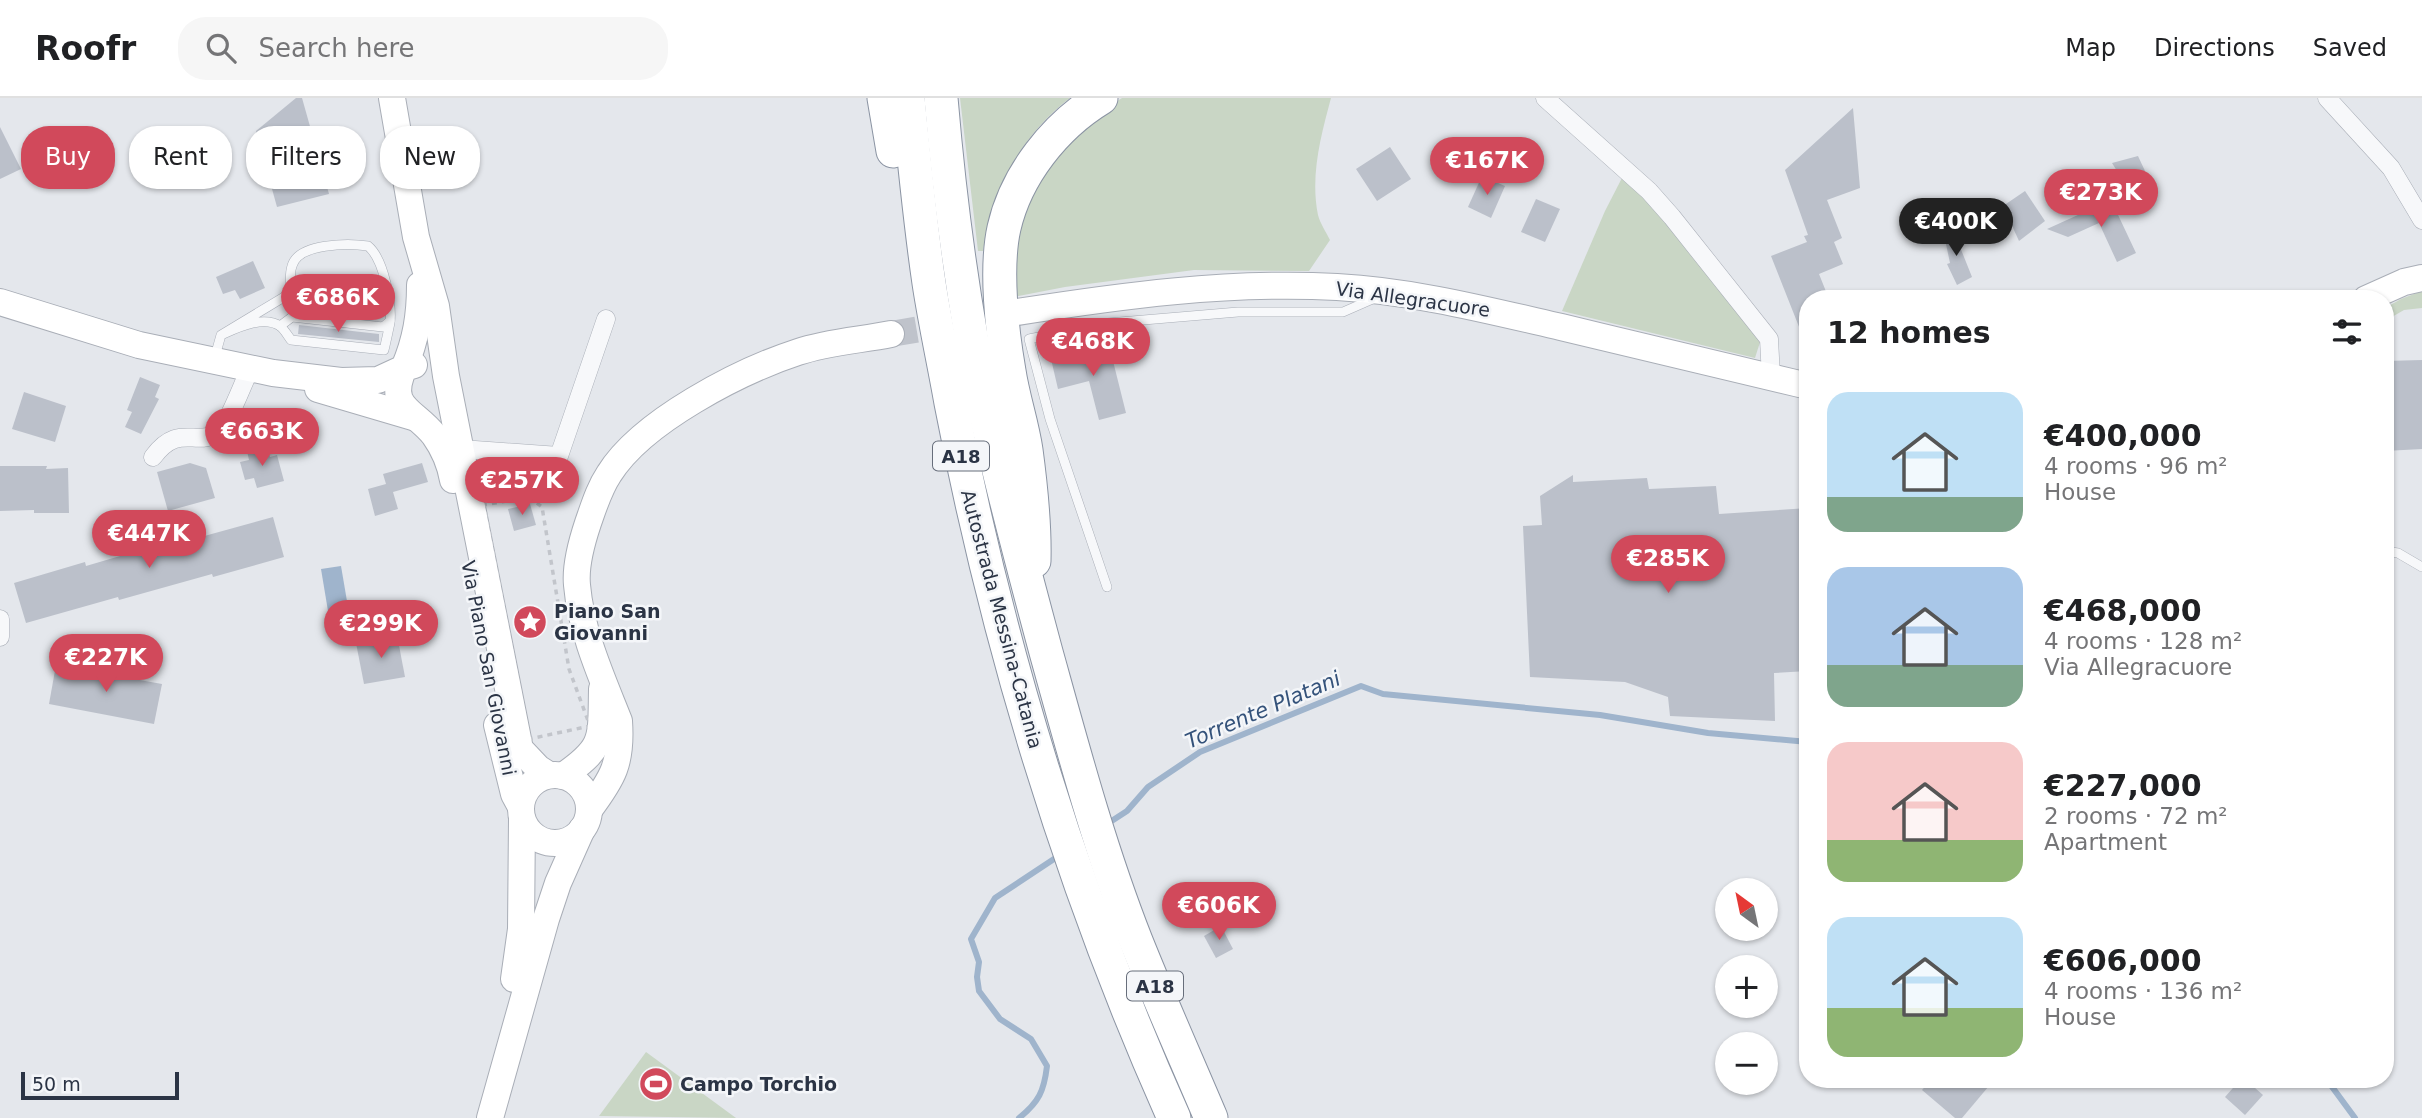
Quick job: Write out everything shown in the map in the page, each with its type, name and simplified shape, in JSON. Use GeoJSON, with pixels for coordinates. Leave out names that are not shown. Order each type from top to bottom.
{"type":"FeatureCollection","features":[{"type":"Feature","properties":{"kind":"highway"},"geometry":{"type":"LineString","coordinates":[[884,98],[936,394],[962,461]]}},
{"type":"Feature","properties":{"kind":"highway","name":"Autostrada Messina-Catania"},"geometry":{"type":"LineString","coordinates":[[908,98],[929,284],[976,531],[1003,639],[1073,864],[1133,1023],[1174,1118]]}},
{"type":"Feature","properties":{"kind":"highway","name":"Autostrada Messina-Catania"},"geometry":{"type":"LineString","coordinates":[[941,98],[953,212],[973,351],[997,464],[1033,602],[1085,794],[1104,851],[1136,940],[1211,1118]]}},
{"type":"Feature","properties":{"kind":"highway"},"geometry":{"type":"LineString","coordinates":[[1030,493],[1013,449],[992,333],[989,267],[1000,214],[1023,162],[1049,129],[1086,98]]}},
{"type":"Feature","properties":{"kind":"highway"},"geometry":{"type":"LineString","coordinates":[[1033,602],[1035,515],[1026,447],[1009,371],[1004,331],[1000,267],[1002,242],[1016,196],[1043,150],[1071,120],[1101,98]]}},
{"type":"Feature","properties":{"kind":"street"},"geometry":{"type":"LineString","coordinates":[[391,98],[416,237],[419,316],[414,346],[397,383],[398,397],[413,417]]}},
{"type":"Feature","properties":{"kind":"street"},"geometry":{"type":"LineString","coordinates":[[1545,98],[1639,182],[1672,217],[1769,339],[1771,377]]}},
{"type":"Feature","properties":{"kind":"street"},"geometry":{"type":"LineString","coordinates":[[2327,98],[2391,168],[2422,221]]}},
{"type":"Feature","properties":{"kind":"street","name":"Via Piano San Giovanni"},"geometry":{"type":"LineString","coordinates":[[416,237],[436,306],[446,376],[520,749],[538,768],[556,776]]}},
{"type":"Feature","properties":{"kind":"street"},"geometry":{"type":"LineString","coordinates":[[2382,290],[2410,271],[2422,259]]}},
{"type":"Feature","properties":{"kind":"street"},"geometry":{"type":"LineString","coordinates":[[2388,290],[2422,278]]}},
{"type":"Feature","properties":{"kind":"street","name":"Via Allegracuore"},"geometry":{"type":"LineString","coordinates":[[1011,313],[1193,289],[1312,286],[1389,292],[1461,303],[1799,384]]}},
{"type":"Feature","properties":{"kind":"street"},"geometry":{"type":"LineString","coordinates":[[0,302],[139,345],[262,371],[341,381],[378,380],[404,368],[424,363],[436,366],[446,376]]}},
{"type":"Feature","properties":{"kind":"street"},"geometry":{"type":"LineString","coordinates":[[461,449],[559,456],[606,319]]}},
{"type":"Feature","properties":{"kind":"street"},"geometry":{"type":"LineString","coordinates":[[521,813],[528,830],[537,838],[549,843],[573,838],[614,772],[620,736],[619,721],[586,631],[576,583],[582,541],[608,474],[626,452],[655,426],[708,393],[754,369],[800,351],[891,334]]}},
{"type":"Feature","properties":{"kind":"street"},"geometry":{"type":"LineString","coordinates":[[262,371],[413,417]]}},
{"type":"Feature","properties":{"kind":"street"},"geometry":{"type":"LineString","coordinates":[[153,457],[163,444],[177,436],[211,436],[222,428],[262,371]]}},
{"type":"Feature","properties":{"kind":"street","name":"Via Piano San Giovanni"},"geometry":{"type":"LineString","coordinates":[[413,417],[432,432],[443,448],[450,466],[502,751],[521,813]]}},
{"type":"Feature","properties":{"kind":"street"},"geometry":{"type":"LineString","coordinates":[[0,619],[0,637]]}},
{"type":"Feature","properties":{"kind":"street"},"geometry":{"type":"LineString","coordinates":[[502,1068],[522,929],[523,796],[538,779],[556,776],[592,754],[600,734],[602,677]]}},
{"type":"Feature","properties":{"kind":"street"},"geometry":{"type":"LineString","coordinates":[[490,1118],[502,1068],[550,907],[585,820],[587,799],[582,789],[573,780],[556,776]]}},
{"type":"Feature","properties":{"kind":"lane"},"geometry":{"type":"LineString","coordinates":[[214,361],[221,335],[290,290],[290,270],[299,254],[313,249],[353,244],[368,246],[379,258],[390,321],[384,350],[291,340],[280,326],[263,322],[244,325],[221,335]]}},
{"type":"Feature","properties":{"kind":"lane"},"geometry":{"type":"LineString","coordinates":[[1107,587],[1050,419],[1029,339],[1108,323],[1225,313],[1343,312],[1389,292]]}},
{"type":"Feature","properties":{"kind":"lane"},"geometry":{"type":"LineString","coordinates":[[280,326],[292,317],[383,327],[390,321]]}},
{"type":"Feature","properties":{"kind":"lane"},"geometry":{"type":"LineString","coordinates":[[2394,552],[2422,568]]}},
{"type":"Feature","properties":{"kind":"path"},"geometry":{"type":"LineString","coordinates":[[515,453],[515,500]]}},
{"type":"Feature","properties":{"kind":"path"},"geometry":{"type":"LineString","coordinates":[[529,497],[542,507],[569,669],[590,726],[528,739],[484,505],[515,500],[529,497]]}},
{"type":"Feature","properties":{"kind":"green space"},"geometry":{"type":"Polygon","coordinates":[[[960,98],[1070,98],[1037,129],[1012,166],[993,207],[983,251],[978,251],[960,98]]]}},
{"type":"Feature","properties":{"kind":"green space"},"geometry":{"type":"Polygon","coordinates":[[[1122,98],[1331,98],[1320,141],[1315,185],[1318,215],[1330,240],[1309,271],[1194,270],[1065,287],[1008,298],[1012,238],[1038,178],[1100,112],[1122,98]]]}},
{"type":"Feature","properties":{"kind":"green space"},"geometry":{"type":"Polygon","coordinates":[[[1624,174],[1653,203],[1761,339],[1755,358],[1562,311],[1624,174]]]}},
{"type":"Feature","properties":{"kind":"green space"},"geometry":{"type":"Polygon","coordinates":[[[2422,291],[2422,308],[2404,310],[2394,316],[2394,303],[2422,291]]]}},
{"type":"Feature","properties":{"kind":"green space","name":"Campo Torchio"},"geometry":{"type":"Polygon","coordinates":[[[646,1052],[736,1118],[599,1116],[646,1052]]]}},
{"type":"Feature","properties":{"kind":"water"},"geometry":{"type":"Polygon","coordinates":[[[341,566],[348,607],[328,611],[321,569],[341,566]]]}},
{"type":"Feature","properties":{"kind":"building"},"geometry":{"type":"Polygon","coordinates":[[[296,98],[302,98],[310,126],[262,126],[296,98]]]}},
{"type":"Feature","properties":{"kind":"building"},"geometry":{"type":"Polygon","coordinates":[[[1853,108],[1860,188],[1827,200],[1842,238],[1834,242],[1843,264],[1819,274],[1825,290],[1799,290],[1799,327],[1771,256],[1807,242],[1804,236],[1808,235],[1785,170],[1853,108]]]}},
{"type":"Feature","properties":{"kind":"building"},"geometry":{"type":"Polygon","coordinates":[[[0,127],[21,169],[0,179],[0,127]]]}},
{"type":"Feature","properties":{"kind":"building"},"geometry":{"type":"Polygon","coordinates":[[[1390,147],[1411,179],[1377,201],[1356,169],[1390,147]]]}},
{"type":"Feature","properties":{"kind":"building"},"geometry":{"type":"Polygon","coordinates":[[[2138,156],[2145,171],[2122,179],[2112,163],[2138,156]]]}},
{"type":"Feature","properties":{"kind":"building"},"geometry":{"type":"Polygon","coordinates":[[[1482,176],[1505,186],[1491,218],[1468,207],[1482,176]]]}},
{"type":"Feature","properties":{"kind":"building"},"geometry":{"type":"Polygon","coordinates":[[[272,189],[328,189],[329,194],[277,207],[272,189]]]}},
{"type":"Feature","properties":{"kind":"building"},"geometry":{"type":"Polygon","coordinates":[[[2025,191],[2045,221],[2019,241],[2003,206],[2025,191]]]}},
{"type":"Feature","properties":{"kind":"building"},"geometry":{"type":"Polygon","coordinates":[[[1536,199],[1560,209],[1545,242],[1521,232],[1536,199]]]}},
{"type":"Feature","properties":{"kind":"building"},"geometry":{"type":"Polygon","coordinates":[[[2111,200],[2136,253],[2117,262],[2099,223],[2068,237],[2047,229],[2111,200]]]}},
{"type":"Feature","properties":{"kind":"building"},"geometry":{"type":"Polygon","coordinates":[[[1952,227],[1972,277],[1957,285],[1947,264],[1950,263],[1943,230],[1952,227]]]}},
{"type":"Feature","properties":{"kind":"building"},"geometry":{"type":"Polygon","coordinates":[[[253,261],[265,288],[240,299],[235,290],[223,294],[216,277],[253,261]]]}},
{"type":"Feature","properties":{"kind":"building"},"geometry":{"type":"Polygon","coordinates":[[[299,325],[379,334],[379,342],[298,334],[299,325]]]}},
{"type":"Feature","properties":{"kind":"building"},"geometry":{"type":"Polygon","coordinates":[[[1109,345],[1126,413],[1099,420],[1089,381],[1058,389],[1051,359],[1109,345]]]}},
{"type":"Feature","properties":{"kind":"building"},"geometry":{"type":"Polygon","coordinates":[[[2422,360],[2422,449],[2394,451],[2394,361],[2422,360]]]}},
{"type":"Feature","properties":{"kind":"building"},"geometry":{"type":"Polygon","coordinates":[[[140,377],[160,385],[155,397],[159,399],[141,434],[125,427],[132,412],[127,410],[140,377]]]}},
{"type":"Feature","properties":{"kind":"building"},"geometry":{"type":"Polygon","coordinates":[[[24,392],[66,406],[55,442],[12,429],[24,392]]]}},
{"type":"Feature","properties":{"kind":"building"},"geometry":{"type":"Polygon","coordinates":[[[266,446],[270,457],[277,455],[284,481],[257,488],[254,478],[245,480],[240,462],[249,460],[247,451],[266,446]]]}},
{"type":"Feature","properties":{"kind":"building"},"geometry":{"type":"Polygon","coordinates":[[[190,463],[206,468],[215,498],[168,511],[157,472],[190,463]]]}},
{"type":"Feature","properties":{"kind":"building"},"geometry":{"type":"Polygon","coordinates":[[[422,463],[428,482],[393,492],[398,509],[375,516],[368,489],[386,484],[383,474],[422,463]]]}},
{"type":"Feature","properties":{"kind":"building"},"geometry":{"type":"Polygon","coordinates":[[[0,466],[68,468],[69,513],[0,511],[0,466]]]}},
{"type":"Feature","properties":{"kind":"building"},"geometry":{"type":"Polygon","coordinates":[[[1573,475],[1573,482],[1647,478],[1649,489],[1716,486],[1719,514],[1799,509],[1799,672],[1774,673],[1775,721],[1670,716],[1668,697],[1625,682],[1530,677],[1523,526],[1542,525],[1540,496],[1573,475]]]}},
{"type":"Feature","properties":{"kind":"building"},"geometry":{"type":"Polygon","coordinates":[[[530,504],[536,525],[514,531],[508,509],[530,504]]]}},
{"type":"Feature","properties":{"kind":"building"},"geometry":{"type":"Polygon","coordinates":[[[273,517],[284,557],[119,600],[118,597],[26,623],[14,583],[85,562],[86,566],[178,539],[179,543],[273,517]]]}},
{"type":"Feature","properties":{"kind":"building"},"geometry":{"type":"Polygon","coordinates":[[[397,635],[405,677],[364,684],[356,643],[397,635]]]}},
{"type":"Feature","properties":{"kind":"building"},"geometry":{"type":"Polygon","coordinates":[[[56,665],[162,684],[154,724],[49,704],[56,665]]]}},
{"type":"Feature","properties":{"kind":"building"},"geometry":{"type":"Polygon","coordinates":[[[1221,926],[1233,949],[1216,958],[1204,936],[1221,926]]]}},
{"type":"Feature","properties":{"kind":"building"},"geometry":{"type":"Polygon","coordinates":[[[1987,1088],[1962,1118],[1955,1118],[1922,1090],[1987,1088]]]}},
{"type":"Feature","properties":{"kind":"building"},"geometry":{"type":"Polygon","coordinates":[[[2233,1088],[2255,1088],[2263,1095],[2245,1115],[2225,1097],[2233,1088]]]}},
{"type":"Feature","properties":{"kind":"waterway","name":"Torrente Platani"},"geometry":{"type":"LineString","coordinates":[[1107,824],[1127,811],[1148,787],[1200,752],[1361,686],[1383,694],[1600,715],[1708,733],[1799,741]]}},
{"type":"Feature","properties":{"kind":"waterway","name":"Torrente Platani"},"geometry":{"type":"LineString","coordinates":[[1019,1118],[1039,1095],[1047,1066],[1031,1039],[1000,1019],[979,991],[979,962],[971,939],[995,898],[1060,855]]}},
{"type":"Feature","properties":{"kind":"waterway","name":"Torrente Platani"},"geometry":{"type":"LineString","coordinates":[[2333,1088],[2355,1118]]}},
{"type":"Feature","properties":{"kind":"tunnel"},"geometry":{"type":"LineString","coordinates":[[891,334],[955,323]]}},
{"type":"Feature","properties":{"kind":"place","name":"Piano San Giovanni"},"geometry":{"type":"Point","coordinates":[530,622]}},
{"type":"Feature","properties":{"kind":"place","name":"Campo Torchio"},"geometry":{"type":"Point","coordinates":[656,1084]}}]}
